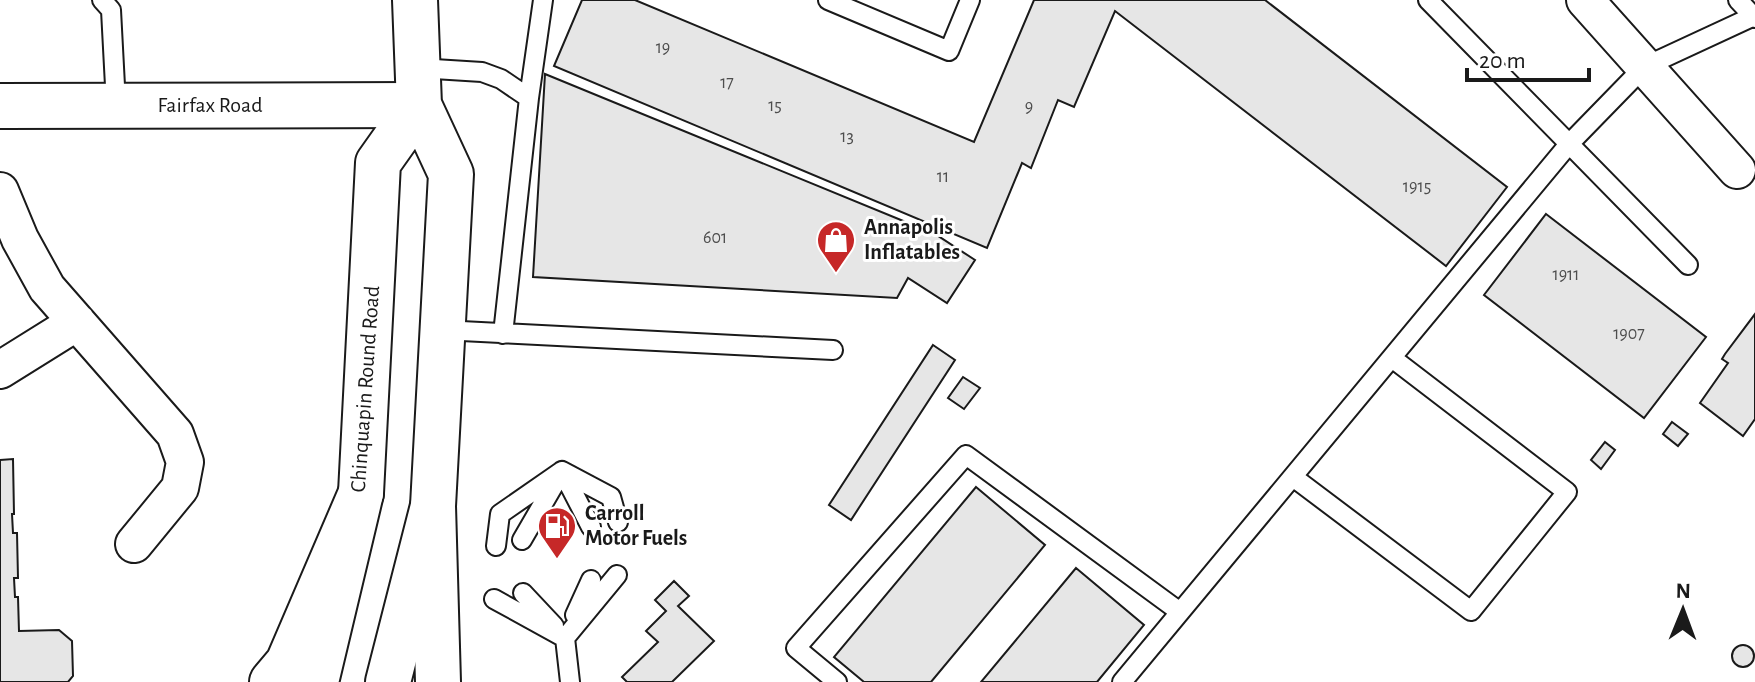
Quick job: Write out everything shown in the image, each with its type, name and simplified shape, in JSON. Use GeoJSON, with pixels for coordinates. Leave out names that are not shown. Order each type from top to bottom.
{"type":"FeatureCollection","features":[{"type":"Feature","properties":{"kind":"main road"},"geometry":{"type":"LineString","coordinates":[[415,0],[419,86],[451,174],[433,506],[438,682]]}},
{"type":"Feature","properties":{"kind":"main road","name":"Fairfax Road"},"geometry":{"type":"LineString","coordinates":[[0,106],[116,106],[419,86]]}},
{"type":"Feature","properties":{"kind":"main road","name":"Chinquapin Round Road"},"geometry":{"type":"LineString","coordinates":[[316,682],[361,493],[378,163],[419,86]]}},
{"type":"Feature","properties":{"kind":"main road"},"geometry":{"type":"LineString","coordinates":[[272,682],[288,663],[361,493]]}},
{"type":"Feature","properties":{"kind":"main road"},"geometry":{"type":"LineString","coordinates":[[388,682],[433,506]]}},
{"type":"Feature","properties":{"kind":"street"},"geometry":{"type":"LineString","coordinates":[[1585,0],[1737,170]]}},
{"type":"Feature","properties":{"kind":"street"},"geometry":{"type":"LineString","coordinates":[[0,191],[20,239],[47,288],[175,434],[185,462],[180,488],[134,544]]}},
{"type":"Feature","properties":{"kind":"street"},"geometry":{"type":"LineString","coordinates":[[0,370],[77,322]]}},
{"type":"Feature","properties":{"kind":"lane"},"geometry":{"type":"LineString","coordinates":[[503,334],[543,0]]}},
{"type":"Feature","properties":{"kind":"lane"},"geometry":{"type":"LineString","coordinates":[[828,0],[949,51],[970,0]]}},
{"type":"Feature","properties":{"kind":"lane"},"geometry":{"type":"LineString","coordinates":[[1428,0],[1688,265]]}},
{"type":"Feature","properties":{"kind":"lane"},"geometry":{"type":"LineString","coordinates":[[1122,682],[1569,144],[1644,67],[1754,17],[1738,0]]}},
{"type":"Feature","properties":{"kind":"lane"},"geometry":{"type":"LineString","coordinates":[[112,3],[116,106]]}},
{"type":"Feature","properties":{"kind":"lane"},"geometry":{"type":"LineString","coordinates":[[419,86],[482,72],[501,79],[529,98]]}},
{"type":"Feature","properties":{"kind":"lane"},"geometry":{"type":"LineString","coordinates":[[442,330],[833,350]]}},
{"type":"Feature","properties":{"kind":"lane"},"geometry":{"type":"LineString","coordinates":[[1293,477],[1471,611],[1567,492],[1392,358]]}},
{"type":"Feature","properties":{"kind":"lane"},"geometry":{"type":"LineString","coordinates":[[837,682],[796,648],[966,455],[1180,612]]}},
{"type":"Feature","properties":{"kind":"lane"},"geometry":{"type":"LineString","coordinates":[[562,471],[611,497],[618,522]]}},
{"type":"Feature","properties":{"kind":"lane"},"geometry":{"type":"LineString","coordinates":[[562,471],[591,527]]}},
{"type":"Feature","properties":{"kind":"lane"},"geometry":{"type":"LineString","coordinates":[[522,540],[562,471]]}},
{"type":"Feature","properties":{"kind":"lane"},"geometry":{"type":"LineString","coordinates":[[496,546],[500,514],[562,471]]}},
{"type":"Feature","properties":{"kind":"lane"},"geometry":{"type":"LineString","coordinates":[[565,638],[617,575]]}},
{"type":"Feature","properties":{"kind":"lane"},"geometry":{"type":"LineString","coordinates":[[570,682],[565,638],[591,580]]}},
{"type":"Feature","properties":{"kind":"lane"},"geometry":{"type":"LineString","coordinates":[[523,593],[565,638]]}},
{"type":"Feature","properties":{"kind":"lane"},"geometry":{"type":"LineString","coordinates":[[494,599],[565,638]]}},
{"type":"Feature","properties":{"kind":"building"},"geometry":{"type":"Polygon","coordinates":[[[582,0],[635,0],[974,142],[1034,0],[1265,0],[1507,187],[1446,266],[1115,11],[1074,107],[1058,100],[1031,168],[1022,163],[987,248],[554,66],[582,0]]]}},
{"type":"Feature","properties":{"kind":"building"},"geometry":{"type":"Polygon","coordinates":[[[545,74],[935,234],[975,260],[947,303],[908,278],[897,298],[533,277],[545,74]]]}},
{"type":"Feature","properties":{"kind":"building"},"geometry":{"type":"Polygon","coordinates":[[[1546,214],[1706,337],[1644,418],[1484,295],[1546,214]]]}},
{"type":"Feature","properties":{"kind":"building"},"geometry":{"type":"Polygon","coordinates":[[[1755,314],[1755,419],[1743,436],[1700,403],[1728,363],[1722,359],[1725,354],[1755,314]]]}},
{"type":"Feature","properties":{"kind":"building"},"geometry":{"type":"Polygon","coordinates":[[[933,345],[955,360],[851,520],[829,505],[933,345]]]}},
{"type":"Feature","properties":{"kind":"building"},"geometry":{"type":"Polygon","coordinates":[[[963,377],[980,388],[964,409],[948,398],[963,377]]]}},
{"type":"Feature","properties":{"kind":"building"},"geometry":{"type":"Polygon","coordinates":[[[1672,422],[1688,434],[1678,446],[1663,434],[1672,422]]]}},
{"type":"Feature","properties":{"kind":"building"},"geometry":{"type":"Polygon","coordinates":[[[1605,442],[1615,450],[1601,469],[1591,460],[1605,442]]]}},
{"type":"Feature","properties":{"kind":"building"},"geometry":{"type":"Polygon","coordinates":[[[13,459],[12,514],[13,533],[17,533],[18,578],[14,578],[19,631],[59,630],[72,641],[73,676],[68,682],[0,682],[0,460],[13,459]]]}},
{"type":"Feature","properties":{"kind":"building"},"geometry":{"type":"Polygon","coordinates":[[[976,487],[1045,545],[931,682],[864,682],[834,657],[976,487]]]}},
{"type":"Feature","properties":{"kind":"building"},"geometry":{"type":"Polygon","coordinates":[[[1076,568],[1144,625],[1097,682],[981,682],[1076,568]]]}},
{"type":"Feature","properties":{"kind":"building"},"geometry":{"type":"Polygon","coordinates":[[[674,581],[689,596],[678,606],[714,641],[672,682],[627,682],[622,677],[658,642],[646,631],[666,611],[655,600],[674,581]]]}},
{"type":"Feature","properties":{"kind":"building"},"geometry":{"type":"Polygon","coordinates":[[[1743,645],[1751,648],[1754,656],[1751,664],[1743,667],[1735,664],[1732,656],[1735,648],[1743,645]]]}},
{"type":"Feature","properties":{"kind":"place","name":"Annapolis Inflatables"},"geometry":{"type":"Point","coordinates":[836,274]}},
{"type":"Feature","properties":{"kind":"place","name":"Carroll Motor Fuels"},"geometry":{"type":"Point","coordinates":[557,560]}}]}
